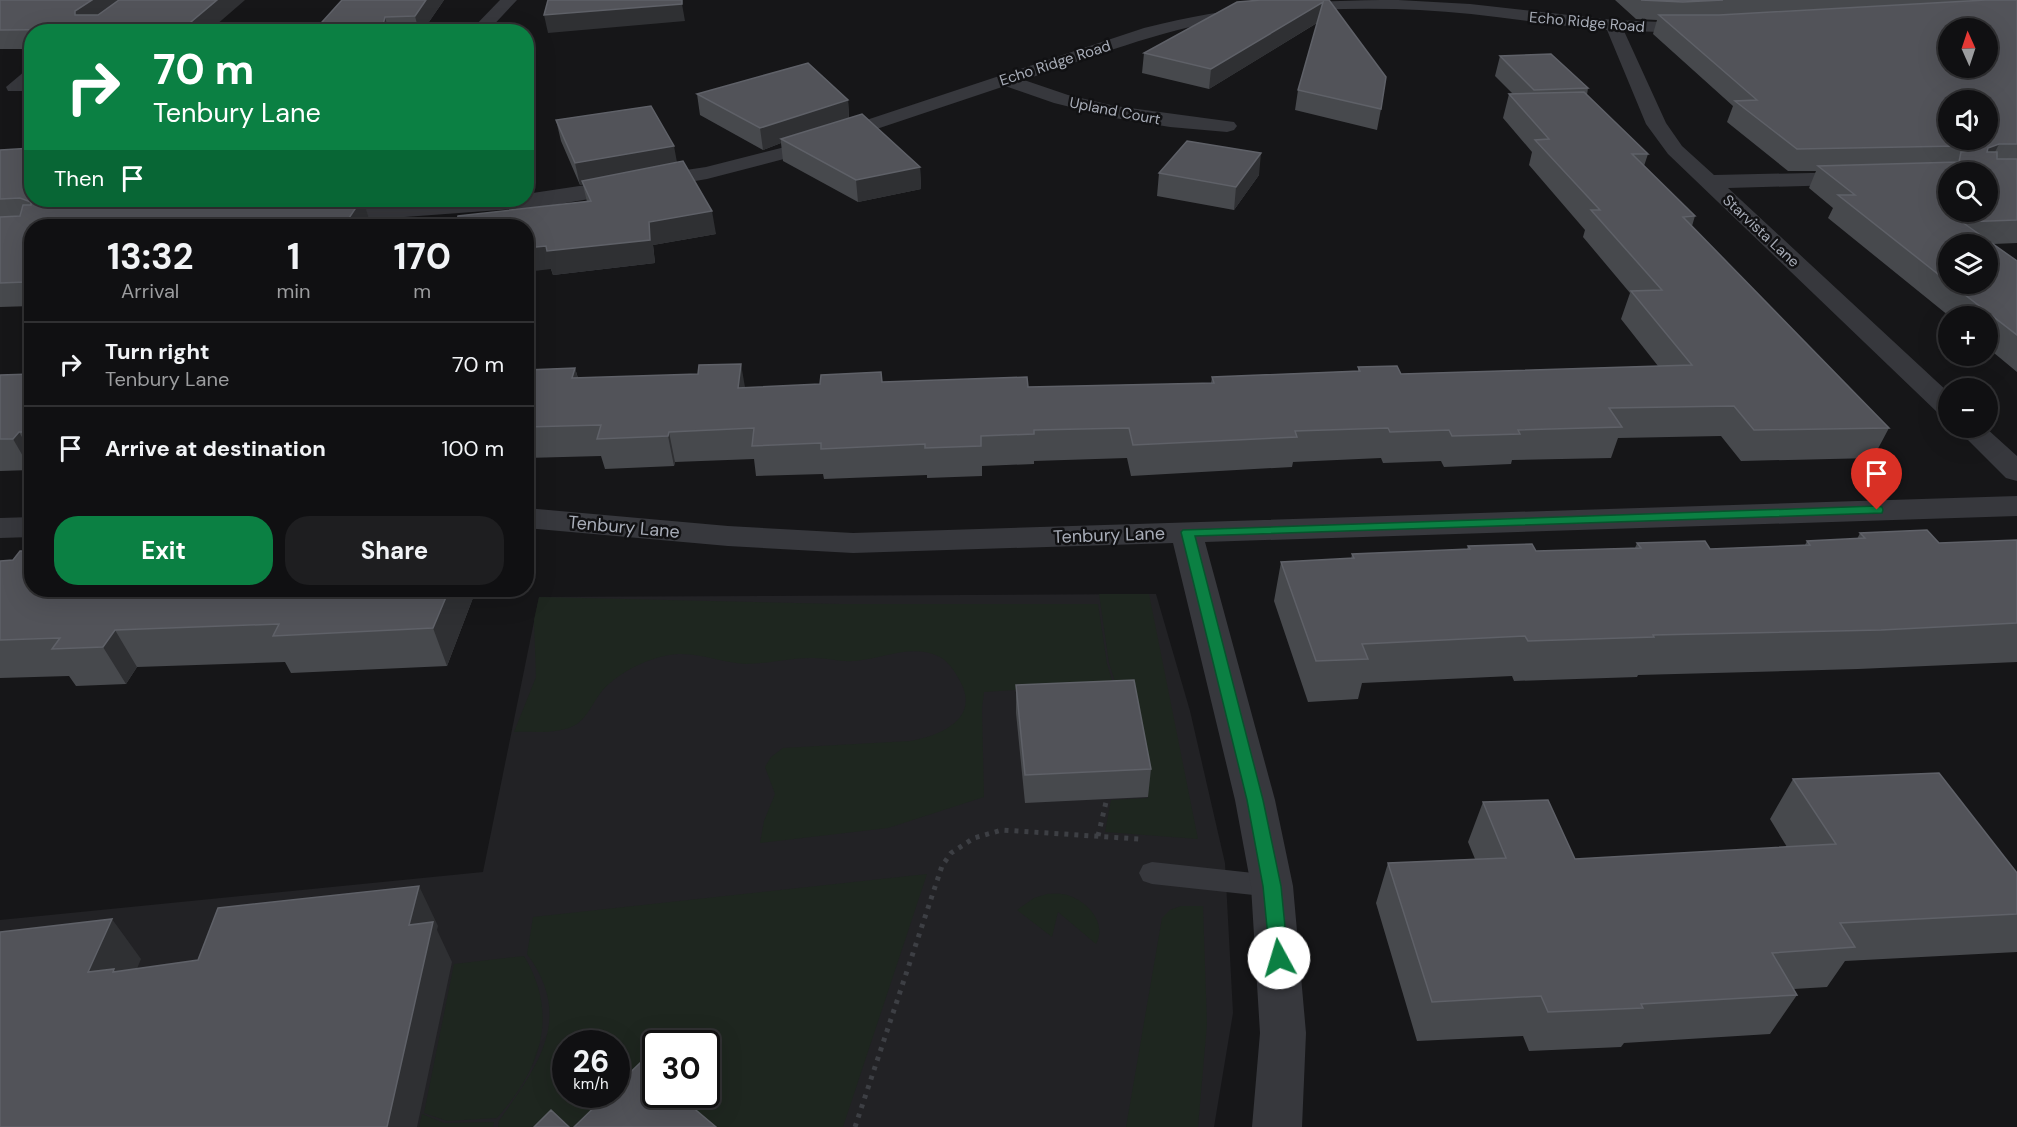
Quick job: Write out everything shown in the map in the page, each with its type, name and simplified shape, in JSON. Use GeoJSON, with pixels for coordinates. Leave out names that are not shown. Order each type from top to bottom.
{"type":"FeatureCollection","features":[{"type":"Feature","properties":{"kind":"street"},"geometry":{"type":"LineString","coordinates":[[485,24],[509,0]]}},
{"type":"Feature","properties":{"kind":"street","name":"Echo Ridge Road"},"geometry":{"type":"LineString","coordinates":[[534,197],[604,191],[751,163],[1161,29],[1255,9],[1325,4],[1404,5],[1470,9],[1614,27],[1719,27]]}},
{"type":"Feature","properties":{"kind":"street","name":"Starvista Lane"},"geometry":{"type":"LineString","coordinates":[[1614,27],[1656,124],[1675,150],[1938,398]]}},
{"type":"Feature","properties":{"kind":"street","name":"Upland Court"},"geometry":{"type":"LineString","coordinates":[[1006,80],[1059,100],[1105,112],[1160,121],[1227,126]]}},
{"type":"Feature","properties":{"kind":"street"},"geometry":{"type":"LineString","coordinates":[[15,87],[24,81]]}},
{"type":"Feature","properties":{"kind":"street"},"geometry":{"type":"LineString","coordinates":[[1709,182],[1938,176]]}},
{"type":"Feature","properties":{"kind":"street","name":"Echo Ridge Road"},"geometry":{"type":"LineString","coordinates":[[300,217],[423,207]]}},
{"type":"Feature","properties":{"kind":"street"},"geometry":{"type":"LineString","coordinates":[[1981,438],[2017,471]]}},
{"type":"Feature","properties":{"kind":"street","name":"Tenbury Lane"},"geometry":{"type":"LineString","coordinates":[[534,519],[728,536],[853,543],[2017,506]]}},
{"type":"Feature","properties":{"kind":"street"},"geometry":{"type":"LineString","coordinates":[[0,528],[24,527]]}},
{"type":"Feature","properties":{"kind":"street"},"geometry":{"type":"LineString","coordinates":[[1187,532],[1255,800],[1272,886],[1283,1033],[1277,1127]]}},
{"type":"Feature","properties":{"kind":"lane"},"geometry":{"type":"LineString","coordinates":[[1152,873],[1272,886]]}},
{"type":"Feature","properties":{"kind":"path"},"geometry":{"type":"LineString","coordinates":[[1098,836],[1107,798]]}},
{"type":"Feature","properties":{"kind":"path"},"geometry":{"type":"LineString","coordinates":[[855,1127],[942,866],[951,853],[974,838],[1002,830],[1146,839]]}},
{"type":"Feature","properties":{"kind":"shaded area"},"geometry":{"type":"Polygon","coordinates":[[[1099,594],[1149,594],[1198,839],[1105,832],[1111,800],[1148,798],[1131,709],[1124,709],[1109,663],[1099,594]]]}},
{"type":"Feature","properties":{"kind":"shaded area"},"geometry":{"type":"Polygon","coordinates":[[[1156,594],[1190,711],[1225,863],[1233,1013],[1214,1127],[0,1127],[0,920],[483,872],[539,597],[1156,594]]]}},
{"type":"Feature","properties":{"kind":"shaded area"},"geometry":{"type":"Polygon","coordinates":[[[539,597],[840,604],[1098,604],[1107,664],[1113,683],[984,692],[982,708],[984,797],[888,828],[760,843],[764,821],[775,794],[765,767],[771,757],[783,748],[910,741],[945,730],[961,715],[965,706],[965,694],[949,664],[940,657],[919,651],[855,661],[806,658],[746,664],[696,655],[668,655],[647,661],[618,677],[602,691],[588,713],[577,724],[563,730],[514,732],[536,677],[534,620],[539,597]]]}},
{"type":"Feature","properties":{"kind":"shaded area"},"geometry":{"type":"Polygon","coordinates":[[[927,874],[843,1127],[498,1127],[499,1121],[537,1061],[545,1041],[549,1021],[548,1000],[541,978],[527,954],[533,917],[927,874]]]}},
{"type":"Feature","properties":{"kind":"shaded area"},"geometry":{"type":"Polygon","coordinates":[[[1047,894],[1070,896],[1089,909],[1098,922],[1099,936],[1096,944],[1058,912],[1052,937],[1017,910],[1034,898],[1047,894]]]}},
{"type":"Feature","properties":{"kind":"shaded area"},"geometry":{"type":"Polygon","coordinates":[[[1181,906],[1203,906],[1207,1024],[1198,1127],[1126,1127],[1162,918],[1170,910],[1181,906]]]}},
{"type":"Feature","properties":{"kind":"shaded area"},"geometry":{"type":"Polygon","coordinates":[[[524,956],[535,978],[541,999],[543,1021],[534,1061],[512,1100],[497,1118],[447,1121],[424,1113],[454,964],[524,956]]]}},
{"type":"Feature","properties":{"kind":"shaded area"},"geometry":{"type":"Polygon","coordinates":[[[422,1114],[444,1123],[494,1122],[493,1127],[419,1127],[422,1114]]]}},
{"type":"Feature","properties":{"kind":"building"},"geometry":{"type":"Polygon","coordinates":[[[0,0],[92,0],[75,11],[75,15],[98,15],[119,0],[217,0],[188,24],[24,24],[24,30],[0,30],[0,0]]]}},
{"type":"Feature","properties":{"kind":"building"},"geometry":{"type":"Polygon","coordinates":[[[342,0],[426,0],[415,16],[385,17],[383,24],[320,24],[342,0]]]}},
{"type":"Feature","properties":{"kind":"building"},"geometry":{"type":"Polygon","coordinates":[[[548,0],[682,0],[682,4],[544,15],[548,0]]]}},
{"type":"Feature","properties":{"kind":"building"},"geometry":{"type":"Polygon","coordinates":[[[1329,0],[1386,77],[1381,109],[1298,90],[1323,2],[1211,69],[1144,53],[1237,2],[1329,0]]]}},
{"type":"Feature","properties":{"kind":"building"},"geometry":{"type":"Polygon","coordinates":[[[1641,0],[1723,0],[1683,2],[1641,0]]]}},
{"type":"Feature","properties":{"kind":"building"},"geometry":{"type":"Polygon","coordinates":[[[2017,0],[2017,144],[1998,144],[1998,90],[1938,90],[1938,146],[1797,149],[1735,101],[1757,100],[1659,15],[1719,15],[2017,0]]]}},
{"type":"Feature","properties":{"kind":"building"},"geometry":{"type":"Polygon","coordinates":[[[1551,54],[1588,88],[1534,90],[1500,56],[1551,54]]]}},
{"type":"Feature","properties":{"kind":"building"},"geometry":{"type":"Polygon","coordinates":[[[808,63],[848,100],[760,128],[697,94],[808,63]]]}},
{"type":"Feature","properties":{"kind":"building"},"geometry":{"type":"Polygon","coordinates":[[[1584,92],[1648,154],[1632,154],[1695,216],[1683,217],[1889,428],[1754,430],[1734,406],[1609,408],[1622,427],[1518,430],[1520,434],[1452,436],[1449,430],[1390,432],[1388,428],[1295,431],[1297,437],[1133,445],[1129,428],[1034,430],[1034,434],[981,436],[981,446],[925,448],[925,444],[821,449],[821,443],[752,446],[754,428],[669,432],[668,436],[597,439],[601,425],[534,427],[534,370],[575,368],[572,378],[698,374],[699,365],[741,364],[738,388],[820,384],[821,375],[881,372],[882,382],[1027,377],[1028,387],[1214,383],[1212,377],[1360,371],[1358,367],[1397,366],[1401,374],[1692,365],[1631,291],[1662,290],[1591,210],[1600,210],[1535,140],[1549,139],[1509,94],[1584,92]]]}},
{"type":"Feature","properties":{"kind":"building"},"geometry":{"type":"Polygon","coordinates":[[[651,106],[674,146],[575,163],[556,120],[651,106]]]}},
{"type":"Feature","properties":{"kind":"building"},"geometry":{"type":"Polygon","coordinates":[[[862,114],[920,167],[856,180],[781,139],[862,114]]]}},
{"type":"Feature","properties":{"kind":"building"},"geometry":{"type":"Polygon","coordinates":[[[1187,141],[1261,153],[1236,187],[1159,173],[1187,141]]]}},
{"type":"Feature","properties":{"kind":"building"},"geometry":{"type":"Polygon","coordinates":[[[24,148],[24,199],[0,199],[0,150],[24,148]]]}},
{"type":"Feature","properties":{"kind":"building"},"geometry":{"type":"Polygon","coordinates":[[[1988,150],[1987,152],[1997,152],[1997,159],[2017,159],[2017,220],[1998,221],[1998,162],[1959,162],[1961,152],[1988,150]]]}},
{"type":"Feature","properties":{"kind":"building"},"geometry":{"type":"Polygon","coordinates":[[[683,161],[712,211],[649,222],[650,240],[547,251],[546,246],[534,247],[534,219],[457,219],[458,216],[591,201],[582,181],[683,161]]]}},
{"type":"Feature","properties":{"kind":"building"},"geometry":{"type":"Polygon","coordinates":[[[1938,163],[1938,222],[1962,222],[1979,234],[1938,234],[1938,274],[1838,195],[1855,195],[1818,166],[1938,163]]]}},
{"type":"Feature","properties":{"kind":"building"},"geometry":{"type":"Polygon","coordinates":[[[23,205],[24,207],[356,207],[348,219],[24,219],[24,282],[0,283],[0,217],[20,216],[23,205]]]}},
{"type":"Feature","properties":{"kind":"building"},"geometry":{"type":"Polygon","coordinates":[[[1998,248],[2017,261],[2017,335],[1998,320],[1998,306],[1979,306],[1964,294],[1998,294],[1998,248]]]}},
{"type":"Feature","properties":{"kind":"building"},"geometry":{"type":"Polygon","coordinates":[[[24,374],[24,432],[19,432],[13,439],[0,439],[0,375],[24,374]]]}},
{"type":"Feature","properties":{"kind":"building"},"geometry":{"type":"Polygon","coordinates":[[[1927,530],[1939,543],[2017,540],[2017,623],[1881,630],[1653,635],[1654,637],[1528,641],[1525,636],[1362,644],[1368,659],[1316,661],[1281,562],[1354,558],[1352,554],[1470,549],[1468,546],[1532,544],[1536,551],[1641,548],[1637,543],[1705,541],[1710,549],[1810,545],[1807,541],[1865,538],[1860,533],[1927,530]]]}},
{"type":"Feature","properties":{"kind":"building"},"geometry":{"type":"Polygon","coordinates":[[[20,551],[24,551],[24,597],[446,597],[433,628],[273,636],[279,624],[115,630],[103,647],[52,649],[60,638],[0,640],[0,561],[13,560],[20,551]]]}},
{"type":"Feature","properties":{"kind":"building"},"geometry":{"type":"Polygon","coordinates":[[[1134,680],[1151,769],[1025,775],[1016,685],[1134,680]]]}},
{"type":"Feature","properties":{"kind":"building"},"geometry":{"type":"Polygon","coordinates":[[[1939,773],[2017,873],[2017,914],[1840,923],[1855,947],[1772,953],[1797,995],[1641,1004],[1643,1008],[1548,1012],[1541,996],[1432,1002],[1388,863],[1506,858],[1483,802],[1548,800],[1575,859],[1836,844],[1793,779],[1939,773]]]}},
{"type":"Feature","properties":{"kind":"building"},"geometry":{"type":"Polygon","coordinates":[[[419,886],[409,925],[433,922],[387,1127],[0,1127],[0,932],[112,919],[88,972],[114,969],[113,972],[198,960],[218,908],[419,886]]]}},
{"type":"Feature","properties":{"kind":"building"},"geometry":{"type":"Polygon","coordinates":[[[640,1063],[642,1065],[642,1108],[693,1108],[716,1127],[574,1127],[594,1108],[630,1108],[630,1073],[640,1063]]]}},
{"type":"Feature","properties":{"kind":"building"},"geometry":{"type":"Polygon","coordinates":[[[551,1110],[569,1127],[534,1127],[551,1110]]]}},
{"type":"Feature","properties":{"kind":"route"},"geometry":{"type":"LineString","coordinates":[[1279,958],[1272,886],[1255,800],[1187,532],[1877,510]]}}]}
